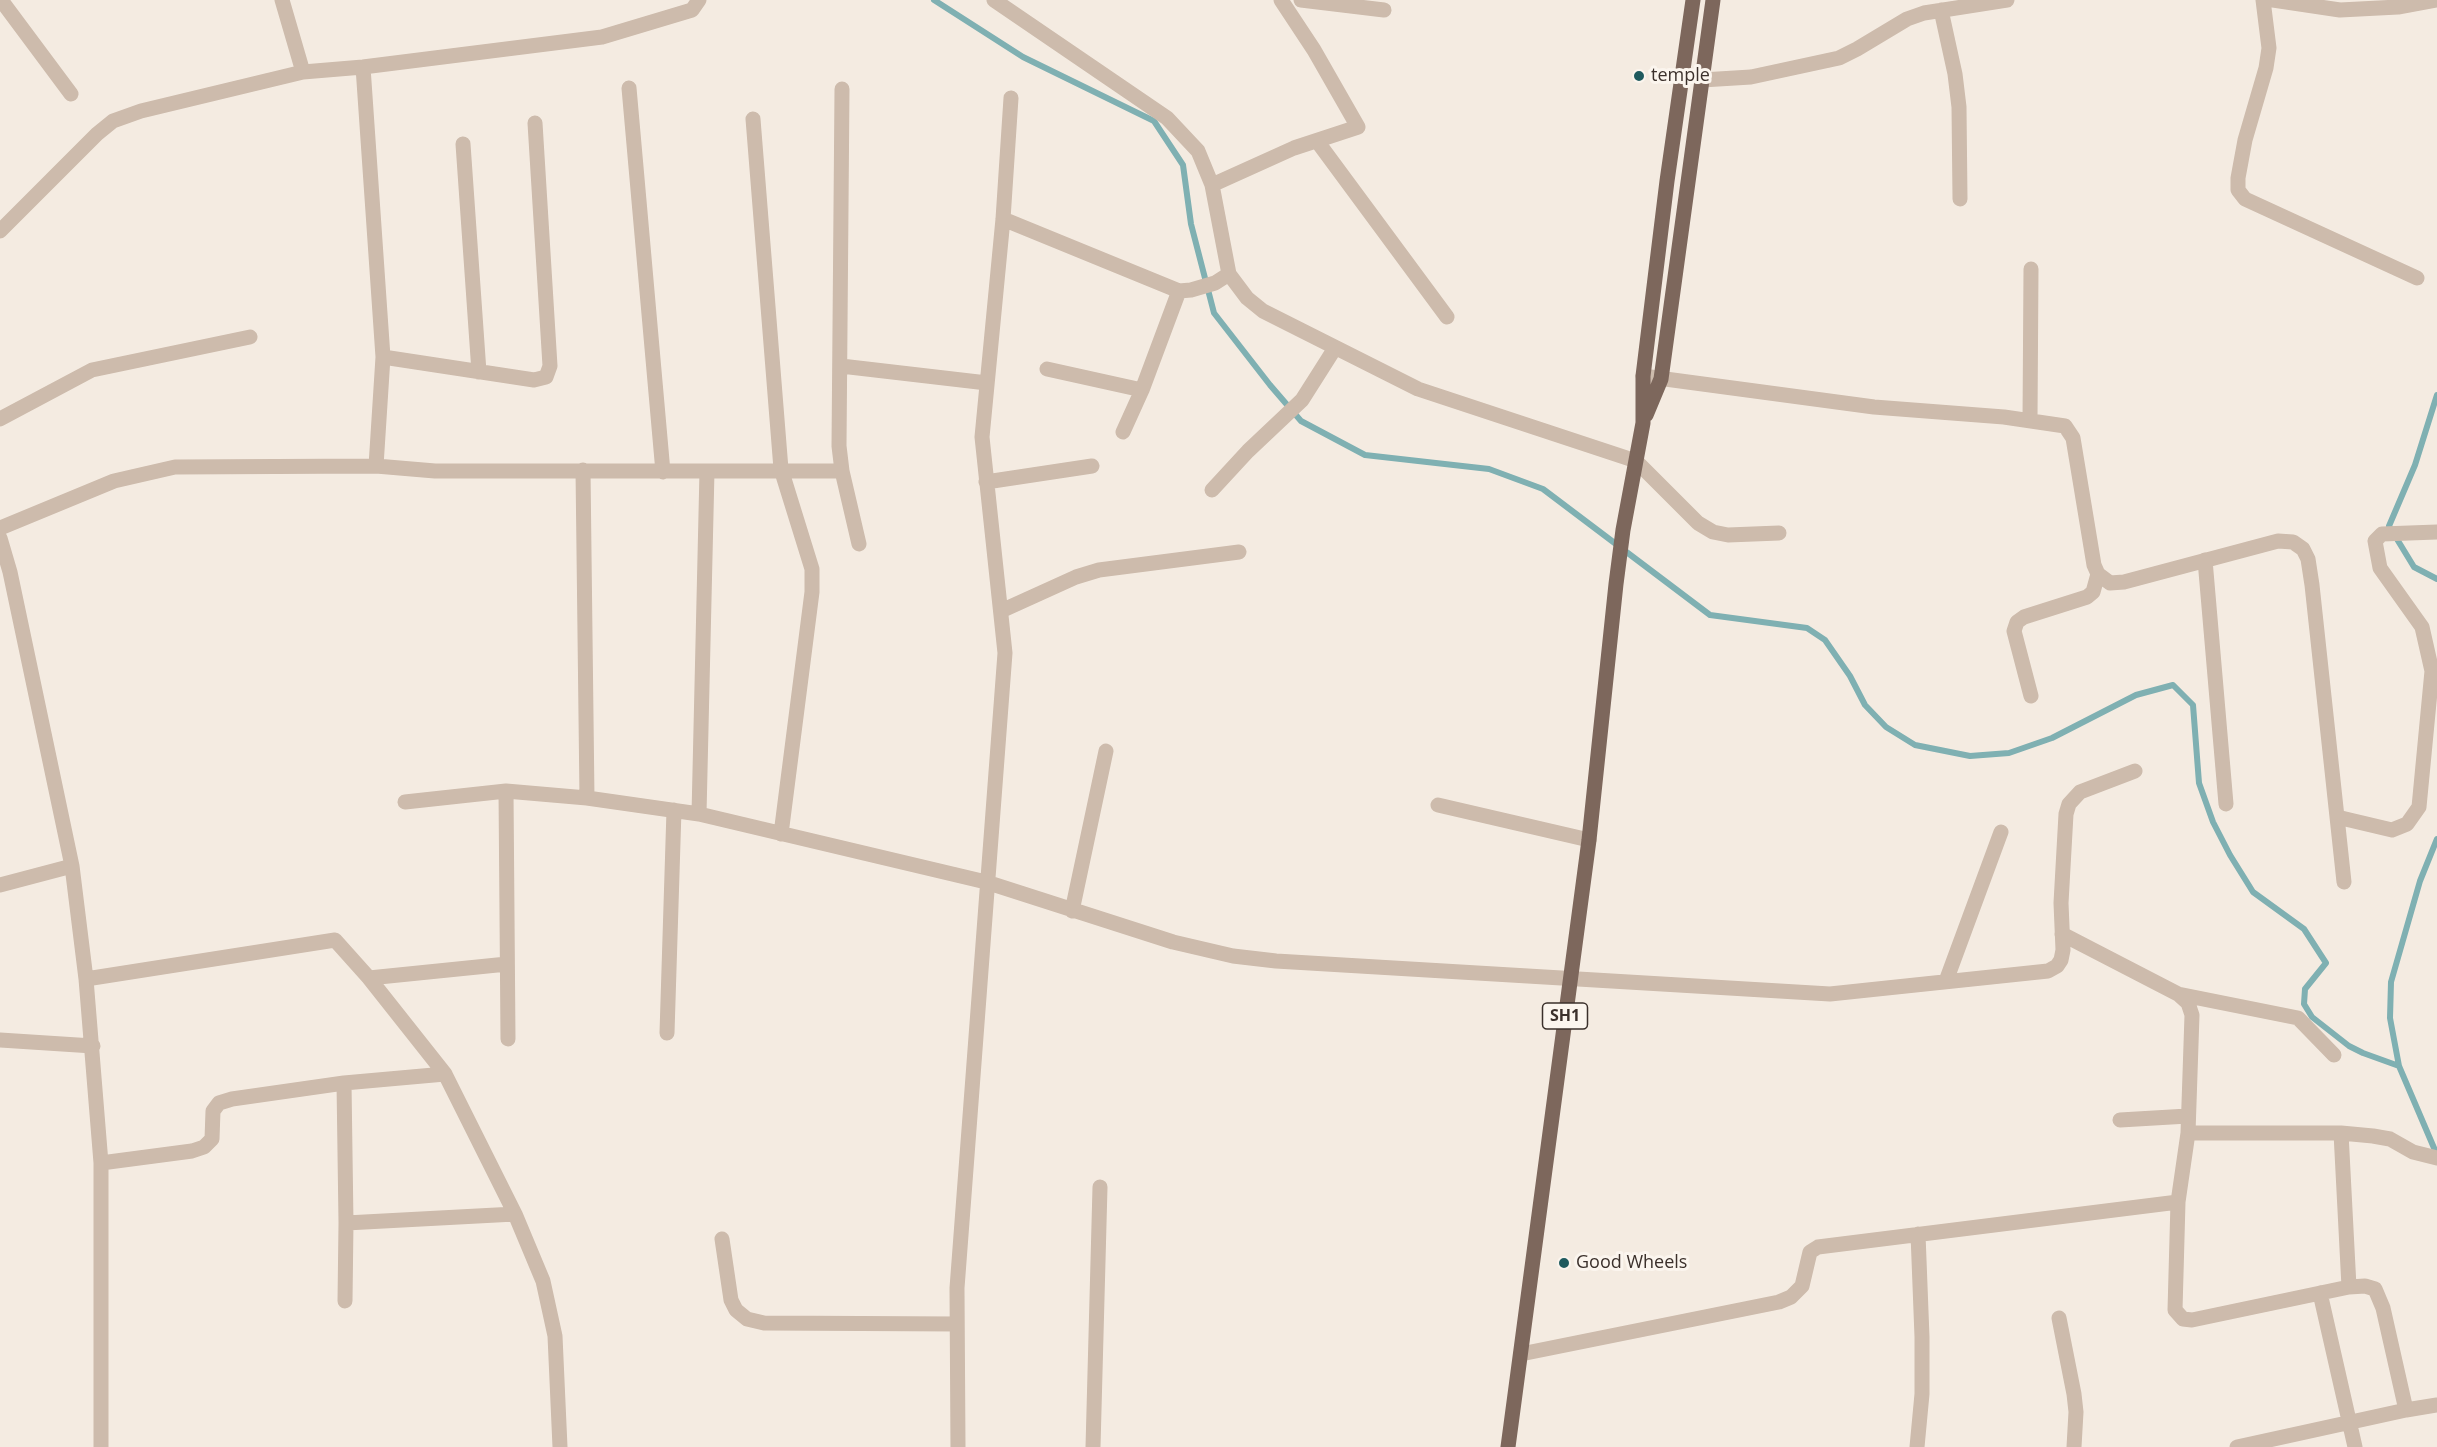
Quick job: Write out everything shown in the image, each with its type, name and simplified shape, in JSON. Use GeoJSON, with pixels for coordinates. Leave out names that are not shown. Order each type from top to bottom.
{"type":"FeatureCollection","features":[{"type":"Feature","properties":{"kind":"main road"},"geometry":{"type":"LineString","coordinates":[[1636,461],[1642,423],[1643,376],[1667,181],[1693,0]]}},
{"type":"Feature","properties":{"kind":"main road"},"geometry":{"type":"LineString","coordinates":[[1642,423],[1661,379],[1713,0]]}},
{"type":"Feature","properties":{"kind":"main road","name":"SH1"},"geometry":{"type":"LineString","coordinates":[[1508,1447],[1589,840],[1623,530],[1636,461]]}},
{"type":"Feature","properties":{"kind":"street"},"geometry":{"type":"LineString","coordinates":[[2,0],[71,94]]}},
{"type":"Feature","properties":{"kind":"street"},"geometry":{"type":"LineString","coordinates":[[282,0],[303,72]]}},
{"type":"Feature","properties":{"kind":"street"},"geometry":{"type":"LineString","coordinates":[[0,231],[113,121],[141,111],[303,72],[363,67],[602,37],[692,10],[699,0]]}},
{"type":"Feature","properties":{"kind":"street"},"geometry":{"type":"LineString","coordinates":[[994,0],[1019,6],[1167,118],[1198,151],[1212,184],[1229,274],[1247,298],[1263,311],[1418,389],[1636,461],[1698,523],[1713,532],[1728,535],[1779,533]]}},
{"type":"Feature","properties":{"kind":"street"},"geometry":{"type":"LineString","coordinates":[[1212,184],[1317,141],[1358,127],[1314,50],[1281,0]]}},
{"type":"Feature","properties":{"kind":"street"},"geometry":{"type":"LineString","coordinates":[[1301,0],[1384,10]]}},
{"type":"Feature","properties":{"kind":"street"},"geometry":{"type":"LineString","coordinates":[[1702,80],[1752,77],[1839,58],[1907,19],[1941,10],[2007,0]]}},
{"type":"Feature","properties":{"kind":"street"},"geometry":{"type":"LineString","coordinates":[[2263,0],[2267,25],[2267,58],[2259,97],[2245,140],[2238,190],[2245,199],[2417,278]]}},
{"type":"Feature","properties":{"kind":"street"},"geometry":{"type":"LineString","coordinates":[[2273,0],[2340,10],[2398,7],[2437,0]]}},
{"type":"Feature","properties":{"kind":"street"},"geometry":{"type":"LineString","coordinates":[[1941,10],[1955,74],[1959,107],[1960,199]]}},
{"type":"Feature","properties":{"kind":"street"},"geometry":{"type":"LineString","coordinates":[[363,67],[383,357],[376,466]]}},
{"type":"Feature","properties":{"kind":"street"},"geometry":{"type":"LineString","coordinates":[[629,88],[663,472]]}},
{"type":"Feature","properties":{"kind":"street"},"geometry":{"type":"LineString","coordinates":[[842,89],[839,446],[842,471],[859,544]]}},
{"type":"Feature","properties":{"kind":"street"},"geometry":{"type":"LineString","coordinates":[[958,1447],[957,1288],[1005,652],[982,437],[1003,219],[1011,98]]}},
{"type":"Feature","properties":{"kind":"street"},"geometry":{"type":"LineString","coordinates":[[753,119],[781,470],[812,568],[781,834]]}},
{"type":"Feature","properties":{"kind":"street"},"geometry":{"type":"LineString","coordinates":[[383,357],[534,380],[546,377],[550,366],[535,123]]}},
{"type":"Feature","properties":{"kind":"street"},"geometry":{"type":"LineString","coordinates":[[1317,141],[1447,317]]}},
{"type":"Feature","properties":{"kind":"street"},"geometry":{"type":"LineString","coordinates":[[463,144],[479,372]]}},
{"type":"Feature","properties":{"kind":"street"},"geometry":{"type":"LineString","coordinates":[[1003,219],[1185,291],[1215,283],[1229,274]]}},
{"type":"Feature","properties":{"kind":"street"},"geometry":{"type":"LineString","coordinates":[[2030,420],[2031,268]]}},
{"type":"Feature","properties":{"kind":"street"},"geometry":{"type":"LineString","coordinates":[[1123,432],[1185,291]]}},
{"type":"Feature","properties":{"kind":"street"},"geometry":{"type":"LineString","coordinates":[[0,419],[92,370],[250,337]]}},
{"type":"Feature","properties":{"kind":"street"},"geometry":{"type":"LineString","coordinates":[[1212,490],[1302,400],[1335,348]]}},
{"type":"Feature","properties":{"kind":"street"},"geometry":{"type":"LineString","coordinates":[[841,366],[987,383]]}},
{"type":"Feature","properties":{"kind":"street"},"geometry":{"type":"LineString","coordinates":[[1047,369],[1142,390]]}},
{"type":"Feature","properties":{"kind":"street"},"geometry":{"type":"LineString","coordinates":[[1643,376],[1874,407],[2030,420],[2065,426],[2073,438],[2091,555],[2098,574],[2110,583],[2124,582],[2278,541],[2293,542],[2303,549],[2308,560],[2312,585],[2344,882]]}},
{"type":"Feature","properties":{"kind":"street"},"geometry":{"type":"LineString","coordinates":[[0,528],[114,481],[175,467],[376,466],[435,471],[842,471]]}},
{"type":"Feature","properties":{"kind":"street"},"geometry":{"type":"LineString","coordinates":[[986,482],[1092,466]]}},
{"type":"Feature","properties":{"kind":"street"},"geometry":{"type":"LineString","coordinates":[[583,470],[587,798]]}},
{"type":"Feature","properties":{"kind":"street"},"geometry":{"type":"LineString","coordinates":[[699,814],[707,471]]}},
{"type":"Feature","properties":{"kind":"street"},"geometry":{"type":"LineString","coordinates":[[2337,817],[2392,830],[2407,824],[2419,807],[2432,671],[2422,627],[2380,568],[2375,541],[2382,534],[2437,532]]}},
{"type":"Feature","properties":{"kind":"street"},"geometry":{"type":"LineString","coordinates":[[0,538],[10,572],[72,867],[87,979],[101,1163],[101,1447]]}},
{"type":"Feature","properties":{"kind":"street"},"geometry":{"type":"LineString","coordinates":[[1000,611],[1076,577],[1099,570],[1239,552]]}},
{"type":"Feature","properties":{"kind":"street"},"geometry":{"type":"LineString","coordinates":[[2205,560],[2226,804]]}},
{"type":"Feature","properties":{"kind":"street"},"geometry":{"type":"LineString","coordinates":[[2031,696],[2014,631],[2017,622],[2024,616],[2087,597],[2093,592],[2098,574]]}},
{"type":"Feature","properties":{"kind":"street"},"geometry":{"type":"LineString","coordinates":[[1072,911],[1107,751]]}},
{"type":"Feature","properties":{"kind":"street"},"geometry":{"type":"LineString","coordinates":[[405,802],[506,791],[587,798],[699,814],[986,882],[1173,942],[1233,956],[1288,962],[1570,977],[1808,995],[1845,993],[2048,970],[2061,960],[2061,903],[2068,804],[2080,792],[2134,771]]}},
{"type":"Feature","properties":{"kind":"street"},"geometry":{"type":"LineString","coordinates":[[506,791],[508,1039]]}},
{"type":"Feature","properties":{"kind":"street"},"geometry":{"type":"LineString","coordinates":[[1438,805],[1589,840]]}},
{"type":"Feature","properties":{"kind":"street"},"geometry":{"type":"LineString","coordinates":[[667,1033],[675,810]]}},
{"type":"Feature","properties":{"kind":"street"},"geometry":{"type":"LineString","coordinates":[[1946,981],[2001,832]]}},
{"type":"Feature","properties":{"kind":"street"},"geometry":{"type":"LineString","coordinates":[[0,885],[72,867]]}},
{"type":"Feature","properties":{"kind":"street"},"geometry":{"type":"LineString","coordinates":[[2062,934],[2178,994],[2188,1003],[2192,1015],[2188,1133],[2178,1203],[2175,1310],[2183,1319],[2192,1320],[2349,1287],[2366,1286],[2375,1289],[2379,1296],[2406,1410]]}},
{"type":"Feature","properties":{"kind":"street"},"geometry":{"type":"LineString","coordinates":[[87,979],[335,940],[369,978],[445,1074],[515,1214],[543,1281],[551,1315],[555,1336],[560,1447]]}},
{"type":"Feature","properties":{"kind":"street"},"geometry":{"type":"LineString","coordinates":[[369,978],[507,964]]}},
{"type":"Feature","properties":{"kind":"street"},"geometry":{"type":"LineString","coordinates":[[2178,994],[2298,1018],[2334,1055]]}},
{"type":"Feature","properties":{"kind":"street"},"geometry":{"type":"LineString","coordinates":[[0,1040],[93,1046]]}},
{"type":"Feature","properties":{"kind":"street"},"geometry":{"type":"LineString","coordinates":[[101,1163],[192,1151],[204,1147],[212,1139],[213,1112],[219,1104],[232,1100],[344,1083],[445,1074]]}},
{"type":"Feature","properties":{"kind":"street"},"geometry":{"type":"LineString","coordinates":[[344,1083],[345,1301]]}},
{"type":"Feature","properties":{"kind":"street"},"geometry":{"type":"LineString","coordinates":[[2120,1120],[2188,1116]]}},
{"type":"Feature","properties":{"kind":"street"},"geometry":{"type":"LineString","coordinates":[[2188,1133],[2341,1133],[2390,1139],[2413,1152],[2437,1158]]}},
{"type":"Feature","properties":{"kind":"street"},"geometry":{"type":"LineString","coordinates":[[2341,1133],[2349,1287]]}},
{"type":"Feature","properties":{"kind":"street"},"geometry":{"type":"LineString","coordinates":[[1093,1447],[1100,1187]]}},
{"type":"Feature","properties":{"kind":"street"},"geometry":{"type":"LineString","coordinates":[[1521,1354],[1791,1298],[1802,1286],[1810,1252],[1818,1247],[2178,1203]]}},
{"type":"Feature","properties":{"kind":"street"},"geometry":{"type":"LineString","coordinates":[[346,1223],[515,1214]]}},
{"type":"Feature","properties":{"kind":"street"},"geometry":{"type":"LineString","coordinates":[[1917,1447],[1922,1394],[1918,1234]]}},
{"type":"Feature","properties":{"kind":"street"},"geometry":{"type":"LineString","coordinates":[[722,1239],[731,1300],[736,1310],[747,1319],[764,1323],[957,1324]]}},
{"type":"Feature","properties":{"kind":"street"},"geometry":{"type":"LineString","coordinates":[[2320,1293],[2355,1447]]}},
{"type":"Feature","properties":{"kind":"street"},"geometry":{"type":"LineString","coordinates":[[2059,1318],[2074,1394],[2076,1412],[2074,1447]]}},
{"type":"Feature","properties":{"kind":"street"},"geometry":{"type":"LineString","coordinates":[[2237,1447],[2349,1424],[2380,1414],[2437,1405]]}},
{"type":"Feature","properties":{"kind":"waterway"},"geometry":{"type":"LineString","coordinates":[[934,0],[1023,57],[1154,121],[1183,165],[1191,224],[1214,313],[1301,421],[1365,455],[1489,469],[1543,489],[1710,615],[1807,628],[1825,640],[1850,676],[1865,705],[1886,727],[1915,745],[1970,756],[2009,753],[2052,738],[2136,695],[2173,685],[2193,705],[2199,783],[2213,822],[2230,855],[2253,892],[2304,929],[2326,963],[2305,989],[2304,1004],[2312,1017],[2349,1046],[2399,1066]]}},
{"type":"Feature","properties":{"kind":"waterway"},"geometry":{"type":"LineString","coordinates":[[2437,395],[2415,465],[2389,526],[2414,567],[2437,579]]}},
{"type":"Feature","properties":{"kind":"waterway"},"geometry":{"type":"LineString","coordinates":[[2437,839],[2420,881],[2391,982],[2390,1018],[2399,1066],[2437,1155]]}},
{"type":"Feature","properties":{"kind":"place","name":"temple"},"geometry":{"type":"Point","coordinates":[1639,76]}},
{"type":"Feature","properties":{"kind":"place","name":"Good Wheels"},"geometry":{"type":"Point","coordinates":[1564,1263]}}]}
